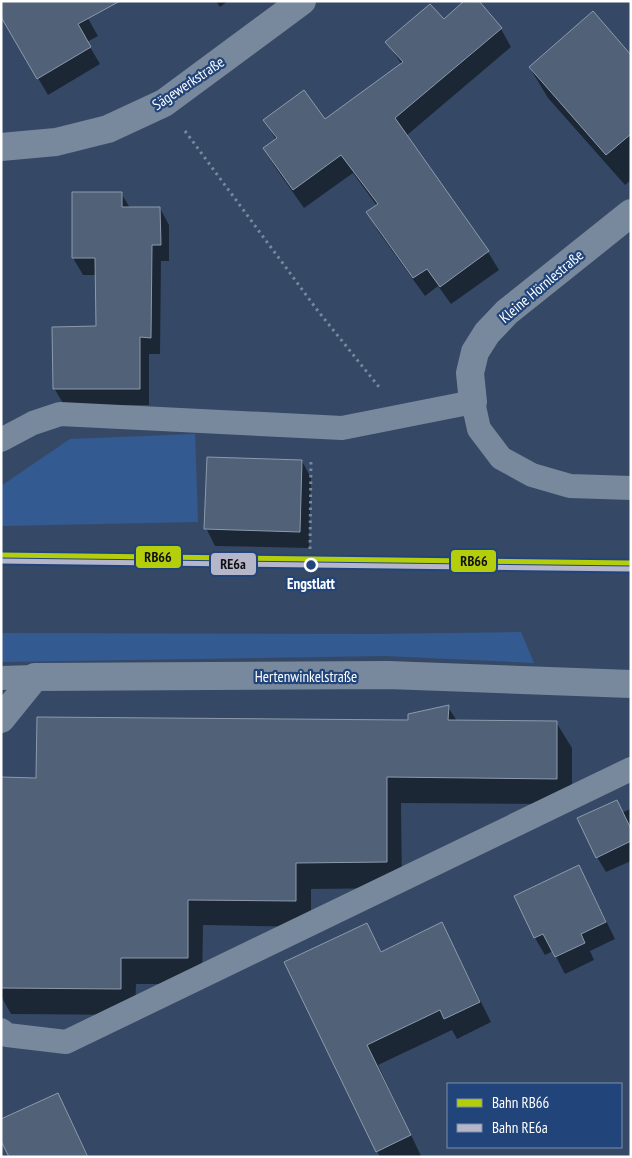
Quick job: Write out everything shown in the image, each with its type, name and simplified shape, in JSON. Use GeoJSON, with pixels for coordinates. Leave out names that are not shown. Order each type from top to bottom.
{"type":"FeatureCollection","features":[{"type":"Feature","properties":{"kind":"street","name":"Sägewerkstraße"},"geometry":{"type":"LineString","coordinates":[[1,147],[56,142],[108,129],[164,103],[302,1]]}},
{"type":"Feature","properties":{"kind":"street","name":"Kleine Hörnlestraße"},"geometry":{"type":"LineString","coordinates":[[473,402],[470,374],[476,352],[487,333],[507,312],[631,213]]}},
{"type":"Feature","properties":{"kind":"street","name":"Hertenwinkelstraße"},"geometry":{"type":"LineString","coordinates":[[35,677],[388,675],[631,684]]}},
{"type":"Feature","properties":{"kind":"street"},"geometry":{"type":"LineString","coordinates":[[1,719],[35,677]]}},
{"type":"Feature","properties":{"kind":"lane"},"geometry":{"type":"LineString","coordinates":[[1,440],[33,423],[60,414],[342,428],[473,402],[479,429],[501,458],[532,475],[570,486],[631,488]]}},
{"type":"Feature","properties":{"kind":"lane"},"geometry":{"type":"LineString","coordinates":[[1,678],[35,677]]}},
{"type":"Feature","properties":{"kind":"lane"},"geometry":{"type":"LineString","coordinates":[[1,1030],[7,1035],[66,1042],[631,769]]}},
{"type":"Feature","properties":{"kind":"path"},"geometry":{"type":"LineString","coordinates":[[164,103],[318,311],[401,415]]}},
{"type":"Feature","properties":{"kind":"path"},"geometry":{"type":"LineString","coordinates":[[310,548],[311,468]]}},
{"type":"Feature","properties":{"kind":"shaded area"},"geometry":{"type":"Polygon","coordinates":[[[195,434],[198,522],[1,526],[1,486],[70,439],[195,434]]]}},
{"type":"Feature","properties":{"kind":"shaded area"},"geometry":{"type":"Polygon","coordinates":[[[521,632],[534,663],[385,656],[1,662],[1,633],[375,634],[521,632]]]}},
{"type":"Feature","properties":{"kind":"building"},"geometry":{"type":"Polygon","coordinates":[[[1,1],[120,1],[78,24],[91,47],[37,79],[1,17],[1,1]]]}},
{"type":"Feature","properties":{"kind":"building"},"geometry":{"type":"Polygon","coordinates":[[[464,1],[479,1],[502,28],[395,118],[489,251],[440,287],[427,269],[413,278],[366,212],[378,204],[341,155],[293,190],[263,148],[277,138],[263,120],[304,90],[325,119],[403,62],[385,42],[430,4],[444,19],[464,1]]]}},
{"type":"Feature","properties":{"kind":"building"},"geometry":{"type":"Polygon","coordinates":[[[593,11],[631,55],[631,134],[606,155],[529,67],[593,11]]]}},
{"type":"Feature","properties":{"kind":"building"},"geometry":{"type":"Polygon","coordinates":[[[72,192],[122,192],[122,207],[160,207],[161,245],[152,245],[151,338],[140,337],[140,389],[53,389],[52,327],[96,326],[95,258],[72,258],[72,192]]]}},
{"type":"Feature","properties":{"kind":"building"},"geometry":{"type":"Polygon","coordinates":[[[207,457],[302,460],[300,532],[204,529],[207,457]]]}},
{"type":"Feature","properties":{"kind":"building"},"geometry":{"type":"Polygon","coordinates":[[[449,705],[448,720],[557,721],[557,779],[387,777],[387,862],[296,863],[296,901],[188,900],[188,958],[121,958],[121,989],[1,988],[1,777],[36,778],[37,717],[408,720],[408,714],[449,705]]]}},
{"type":"Feature","properties":{"kind":"building"},"geometry":{"type":"Polygon","coordinates":[[[617,800],[631,829],[631,841],[596,858],[577,818],[617,800]]]}},
{"type":"Feature","properties":{"kind":"building"},"geometry":{"type":"Polygon","coordinates":[[[579,865],[606,922],[581,934],[585,943],[555,957],[543,934],[534,938],[514,896],[579,865]]]}},
{"type":"Feature","properties":{"kind":"building"},"geometry":{"type":"Polygon","coordinates":[[[442,922],[480,1002],[444,1019],[440,1010],[367,1045],[411,1135],[376,1152],[284,962],[367,923],[381,952],[442,922]]]}},
{"type":"Feature","properties":{"kind":"building"},"geometry":{"type":"Polygon","coordinates":[[[58,1093],[88,1157],[9,1157],[1,1141],[1,1119],[58,1093]]]}},
{"type":"Feature","properties":{"kind":"rail line","name":"RB66"},"geometry":{"type":"LineString","coordinates":[[1,555],[631,563]]}},
{"type":"Feature","properties":{"kind":"rail line","name":"RE6a"},"geometry":{"type":"LineString","coordinates":[[1,561],[631,569]]}},
{"type":"Feature","properties":{"kind":"place","name":"Engstlatt"},"geometry":{"type":"Point","coordinates":[311,565]}}]}
